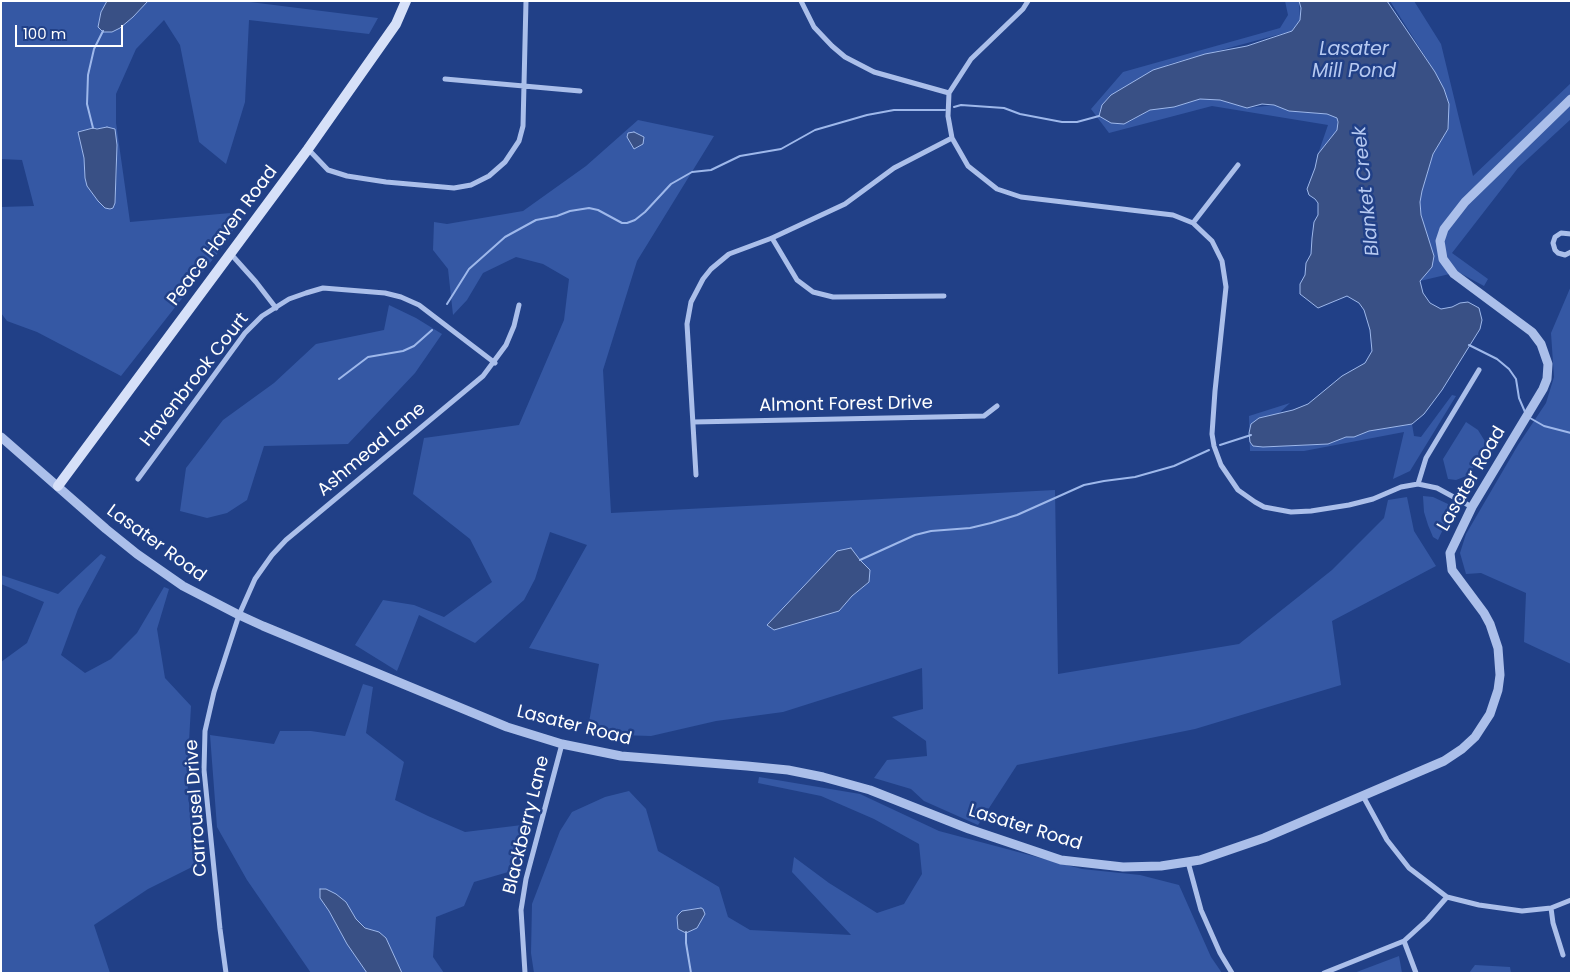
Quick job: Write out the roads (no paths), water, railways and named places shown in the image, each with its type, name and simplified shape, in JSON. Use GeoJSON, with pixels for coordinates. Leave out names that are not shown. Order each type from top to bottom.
{"type":"FeatureCollection","features":[{"type":"Feature","properties":{"kind":"main road","name":"Peace Haven Road"},"geometry":{"type":"LineString","coordinates":[[58,486],[308,149],[396,24],[406,1]]}},
{"type":"Feature","properties":{"kind":"street"},"geometry":{"type":"LineString","coordinates":[[308,149],[328,170],[347,176],[386,182],[454,188],[471,185],[489,176],[505,162],[519,141],[523,126],[526,1]]}},
{"type":"Feature","properties":{"kind":"street"},"geometry":{"type":"LineString","coordinates":[[801,1],[814,27],[832,46],[845,56],[874,72],[949,93]]}},
{"type":"Feature","properties":{"kind":"street"},"geometry":{"type":"LineString","coordinates":[[1028,1],[1023,9],[971,59],[949,93],[948,116],[952,138],[968,166],[997,189],[1021,197],[1174,215],[1193,223],[1212,241],[1222,261],[1225,274],[1226,303],[1215,391],[1212,434],[1217,456],[1226,474],[1235,486],[1246,496],[1264,506],[1282,511],[1301,512],[1363,502],[1401,487],[1418,484],[1437,488],[1472,506]]}},
{"type":"Feature","properties":{"kind":"street"},"geometry":{"type":"LineString","coordinates":[[445,79],[580,91]]}},
{"type":"Feature","properties":{"kind":"street","name":"Lasater Road"},"geometry":{"type":"LineString","coordinates":[[1,436],[106,529],[156,568],[191,590],[239,615],[488,719],[562,744],[621,756],[747,766],[823,777],[870,790],[969,829],[1061,860],[1123,867],[1161,866],[1188,862],[1244,846],[1444,760],[1455,754],[1474,737],[1490,714],[1498,690],[1500,676],[1498,648],[1484,613],[1455,574],[1450,559],[1451,548],[1472,506],[1537,401],[1546,383],[1548,373],[1547,359],[1541,344],[1532,332],[1454,274],[1443,259],[1440,241],[1444,229],[1465,202],[1571,99]]}},
{"type":"Feature","properties":{"kind":"street"},"geometry":{"type":"LineString","coordinates":[[696,475],[688,324],[689,311],[696,290],[707,274],[721,260],[741,249],[772,238],[845,204],[894,168],[952,138]]}},
{"type":"Feature","properties":{"kind":"street"},"geometry":{"type":"LineString","coordinates":[[1193,223],[1238,165]]}},
{"type":"Feature","properties":{"kind":"street"},"geometry":{"type":"LineString","coordinates":[[1571,234],[1564,232],[1558,234],[1553,243],[1555,250],[1558,252],[1565,255],[1571,252]]}},
{"type":"Feature","properties":{"kind":"street"},"geometry":{"type":"LineString","coordinates":[[772,238],[797,280],[813,292],[833,297],[944,296]]}},
{"type":"Feature","properties":{"kind":"street"},"geometry":{"type":"LineString","coordinates":[[230,253],[276,308]]}},
{"type":"Feature","properties":{"kind":"street","name":"Havenbrook Court"},"geometry":{"type":"LineString","coordinates":[[138,479],[245,333],[262,316],[289,299],[323,288],[385,293],[402,297],[420,305],[495,363]]}},
{"type":"Feature","properties":{"kind":"street","name":"Ashmead Lane"},"geometry":{"type":"LineString","coordinates":[[239,615],[255,579],[272,555],[286,540],[483,376],[495,363],[506,345],[514,326],[519,305]]}},
{"type":"Feature","properties":{"kind":"street"},"geometry":{"type":"LineString","coordinates":[[1418,484],[1426,458],[1479,370]]}},
{"type":"Feature","properties":{"kind":"street","name":"Almont Forest Drive"},"geometry":{"type":"LineString","coordinates":[[693,422],[984,416],[996,406]]}},
{"type":"Feature","properties":{"kind":"street","name":"Carrousel Drive"},"geometry":{"type":"LineString","coordinates":[[226,973],[204,770],[205,731],[214,692],[239,615]]}},
{"type":"Feature","properties":{"kind":"street","name":"Blackberry Lane"},"geometry":{"type":"LineString","coordinates":[[525,973],[521,910],[526,879],[562,744]]}},
{"type":"Feature","properties":{"kind":"street"},"geometry":{"type":"LineString","coordinates":[[1363,796],[1387,840],[1409,868],[1447,897],[1479,905],[1522,911],[1551,908],[1571,900]]}},
{"type":"Feature","properties":{"kind":"street"},"geometry":{"type":"LineString","coordinates":[[1188,862],[1201,910],[1220,953],[1232,973]]}},
{"type":"Feature","properties":{"kind":"street"},"geometry":{"type":"LineString","coordinates":[[1324,973],[1404,941],[1447,897]]}},
{"type":"Feature","properties":{"kind":"street"},"geometry":{"type":"LineString","coordinates":[[1551,908],[1563,955]]}},
{"type":"Feature","properties":{"kind":"street"},"geometry":{"type":"LineString","coordinates":[[1404,941],[1416,973]]}},
{"type":"Feature","properties":{"kind":"water"},"geometry":{"type":"Polygon","coordinates":[[[107,1],[148,1],[120,28],[112,32],[103,32],[98,27],[101,12],[107,1]]]}},
{"type":"Feature","properties":{"kind":"water","name":"Lasater Mill Pond"},"geometry":{"type":"Polygon","coordinates":[[[1299,1],[1387,1],[1435,72],[1449,104],[1448,129],[1433,154],[1422,191],[1420,202],[1421,215],[1434,256],[1432,267],[1420,281],[1423,293],[1430,303],[1441,309],[1468,302],[1479,308],[1482,320],[1480,329],[1442,390],[1424,414],[1412,424],[1369,431],[1328,444],[1263,447],[1253,446],[1250,442],[1251,424],[1259,418],[1293,410],[1308,404],[1342,376],[1365,363],[1372,351],[1370,330],[1364,310],[1359,303],[1347,296],[1318,308],[1300,294],[1300,284],[1305,275],[1306,263],[1311,254],[1314,222],[1318,215],[1318,203],[1309,195],[1307,189],[1318,154],[1337,130],[1337,118],[1327,114],[1289,111],[1274,105],[1262,104],[1247,108],[1220,100],[1200,99],[1174,107],[1150,110],[1124,124],[1111,123],[1099,116],[1102,105],[1111,95],[1153,70],[1205,54],[1247,46],[1292,31],[1300,20],[1301,8],[1299,1]]]}},
{"type":"Feature","properties":{"kind":"water"},"geometry":{"type":"Polygon","coordinates":[[[107,127],[115,129],[117,145],[115,203],[113,208],[110,209],[105,208],[98,201],[87,186],[84,158],[78,132],[107,127]]]}},
{"type":"Feature","properties":{"kind":"water"},"geometry":{"type":"Polygon","coordinates":[[[634,132],[644,137],[643,144],[634,149],[627,137],[628,133],[634,132]]]}},
{"type":"Feature","properties":{"kind":"water"},"geometry":{"type":"Polygon","coordinates":[[[851,548],[870,570],[869,582],[852,596],[839,611],[774,630],[767,625],[837,551],[851,548]]]}},
{"type":"Feature","properties":{"kind":"water"},"geometry":{"type":"Polygon","coordinates":[[[320,889],[326,889],[336,894],[346,902],[356,919],[365,928],[379,932],[386,938],[402,973],[367,973],[347,944],[320,898],[320,889]]]}},
{"type":"Feature","properties":{"kind":"water"},"geometry":{"type":"Polygon","coordinates":[[[701,908],[705,914],[697,928],[686,933],[678,929],[677,917],[682,911],[701,908]]]}},
{"type":"Feature","properties":{"kind":"waterway"},"geometry":{"type":"LineString","coordinates":[[93,128],[87,104],[88,75],[94,49],[103,31]]}},
{"type":"Feature","properties":{"kind":"waterway"},"geometry":{"type":"LineString","coordinates":[[954,107],[961,105],[1004,108],[1020,114],[1062,122],[1077,122],[1099,116]]}},
{"type":"Feature","properties":{"kind":"waterway"},"geometry":{"type":"LineString","coordinates":[[447,304],[469,269],[505,237],[536,220],[589,208],[598,210],[622,223],[627,223],[635,220],[645,212],[671,184],[692,172],[711,170],[740,156],[781,149],[815,130],[867,115],[894,110],[945,110]]}},
{"type":"Feature","properties":{"kind":"waterway"},"geometry":{"type":"LineString","coordinates":[[339,379],[368,357],[403,351],[414,346],[432,330]]}},
{"type":"Feature","properties":{"kind":"waterway","name":"Blanket Creek"},"geometry":{"type":"LineString","coordinates":[[1469,345],[1497,359],[1509,369],[1516,379],[1519,398],[1525,412]]}},
{"type":"Feature","properties":{"kind":"waterway","name":"Blanket Creek"},"geometry":{"type":"LineString","coordinates":[[1530,418],[1544,426],[1571,433]]}},
{"type":"Feature","properties":{"kind":"waterway"},"geometry":{"type":"LineString","coordinates":[[1220,445],[1251,435]]}},
{"type":"Feature","properties":{"kind":"waterway"},"geometry":{"type":"LineString","coordinates":[[860,560],[915,535],[931,531],[970,528],[991,523],[1017,515],[1084,485],[1135,477],[1174,466],[1209,450]]}},
{"type":"Feature","properties":{"kind":"waterway"},"geometry":{"type":"LineString","coordinates":[[686,932],[691,973]]}}]}
